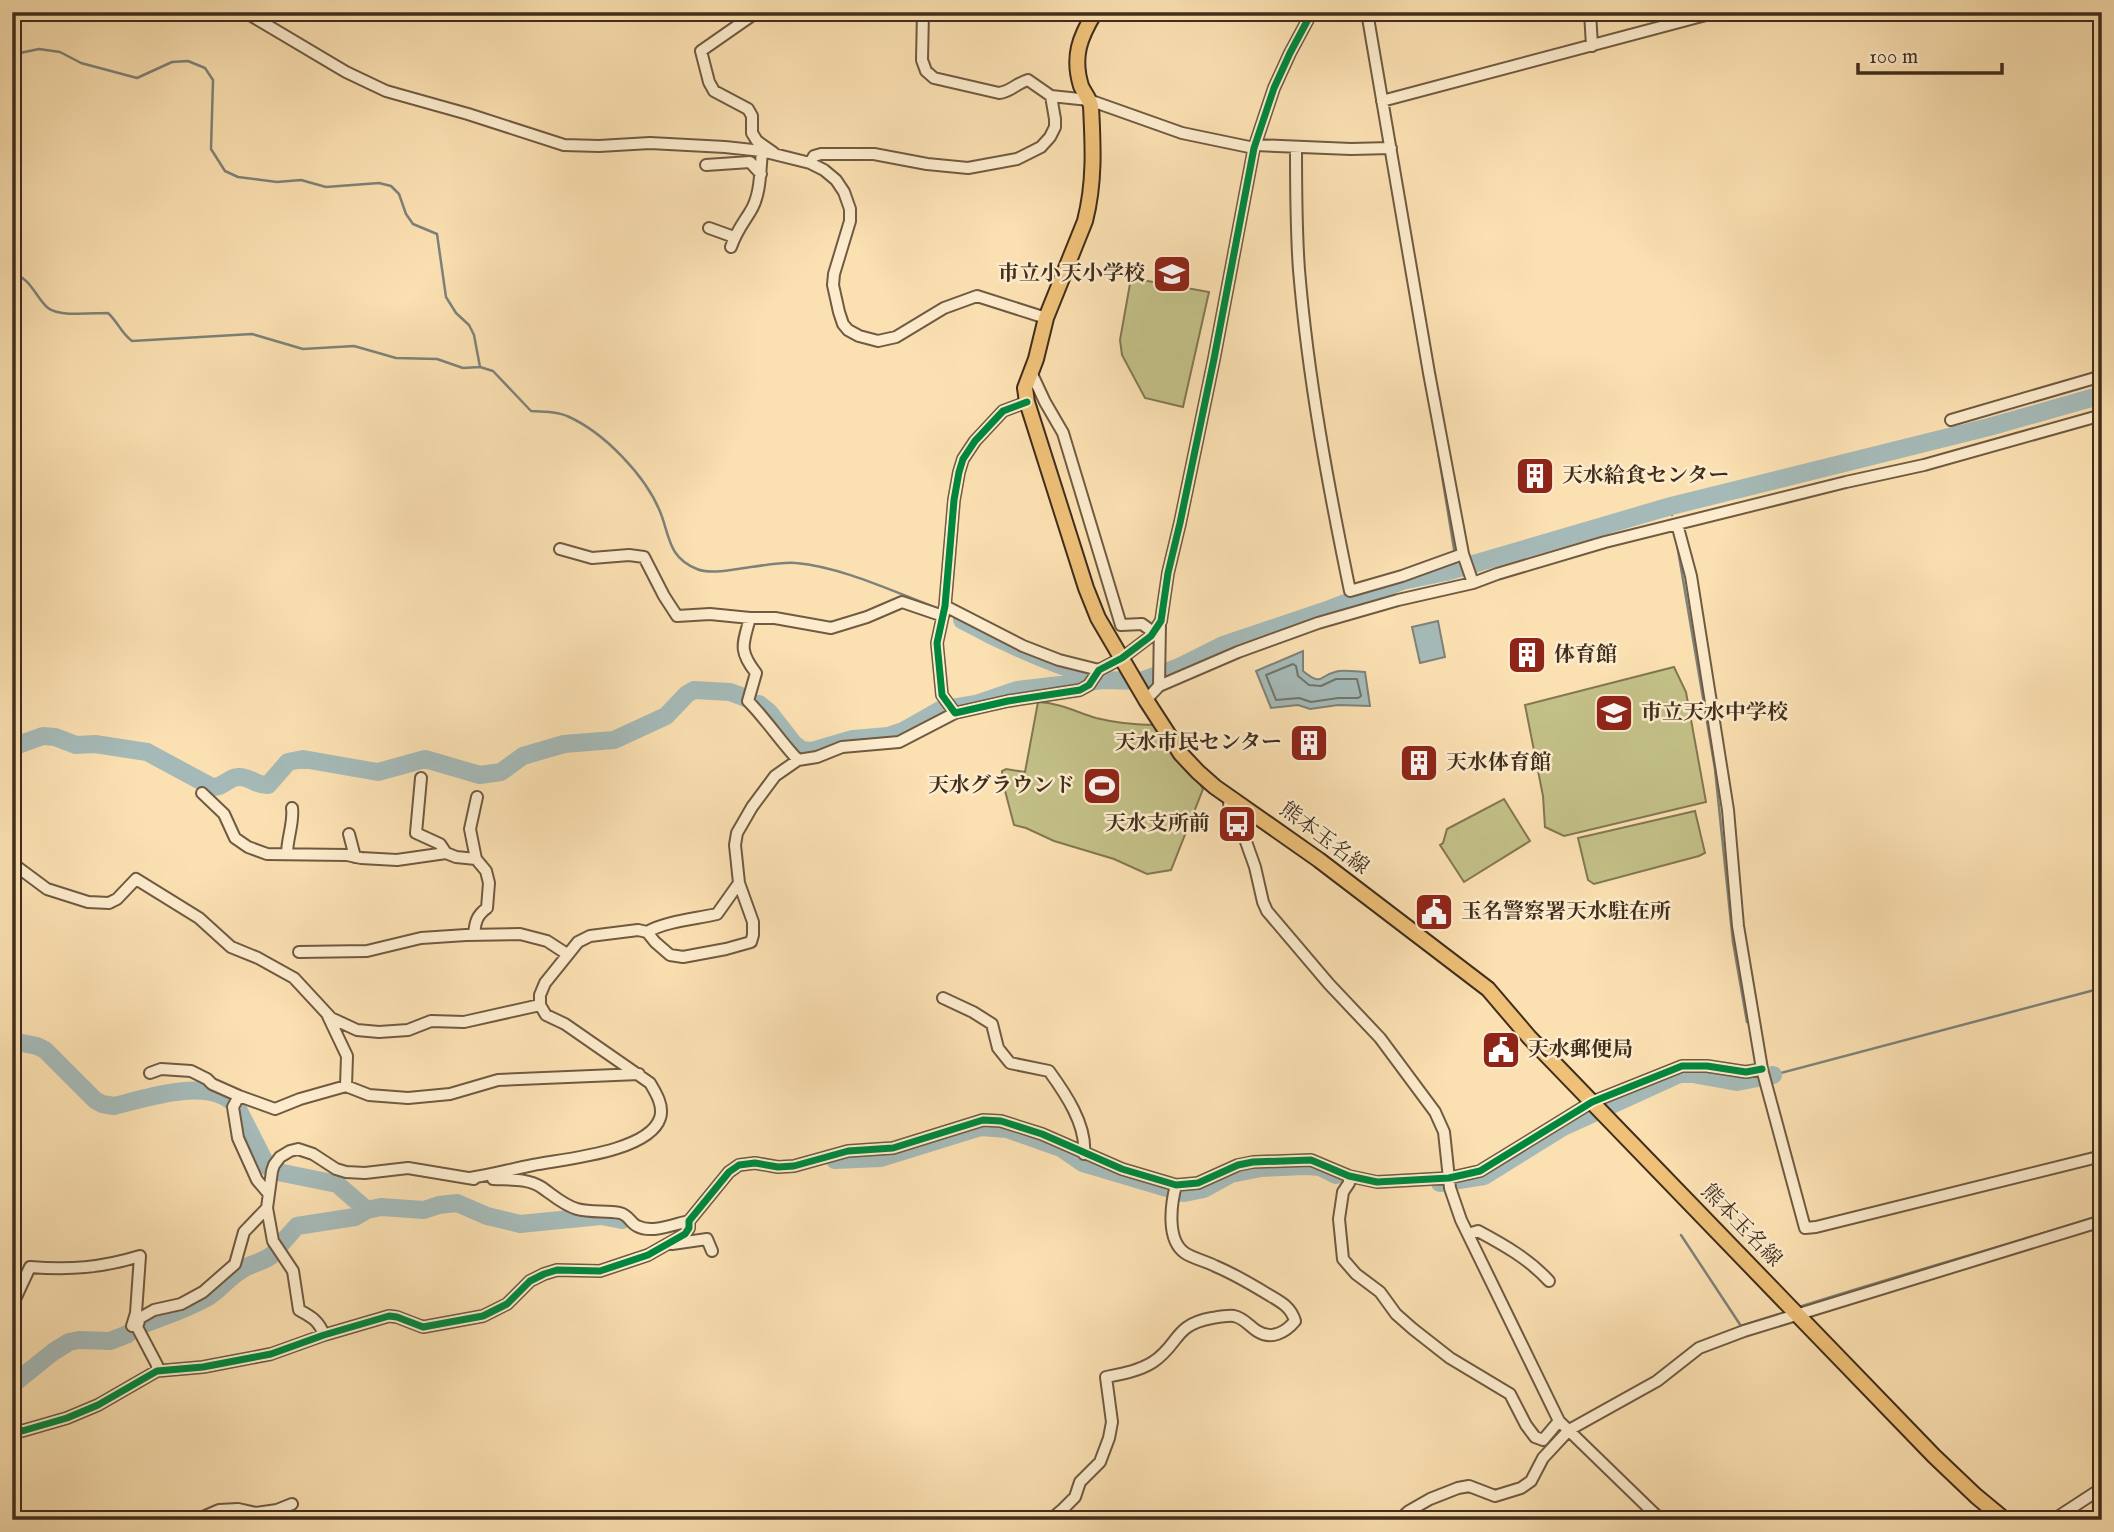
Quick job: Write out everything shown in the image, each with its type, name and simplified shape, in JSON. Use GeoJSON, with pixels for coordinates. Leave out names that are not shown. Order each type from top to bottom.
{"type":"FeatureCollection","features":[{"type":"Feature","properties":{"kind":"main road","name":"熊本玉名線"},"geometry":{"type":"LineString","coordinates":[[1096,12],[1082,33],[1078,45],[1082,88],[1090,100],[1094,165],[1089,206],[1086,221],[1046,318],[1025,388],[1027,402],[1086,588],[1098,618],[1143,694],[1181,754],[1198,772],[1488,989],[1529,1037],[1934,1456],[2005,1520]]}},
{"type":"Feature","properties":{"kind":"street"},"geometry":{"type":"LineString","coordinates":[[245,12],[346,72],[386,91],[564,145],[650,143],[725,147],[762,151],[810,163],[824,170],[836,180],[850,209],[850,221],[833,285],[843,324],[859,336],[878,341],[896,337],[944,308],[977,296],[1046,318]]}},
{"type":"Feature","properties":{"kind":"street"},"geometry":{"type":"LineString","coordinates":[[757,12],[701,51],[714,91],[748,109],[752,116],[752,133],[757,141],[770,148],[777,156]]}},
{"type":"Feature","properties":{"kind":"street"},"geometry":{"type":"LineString","coordinates":[[923,12],[922,60],[926,71],[933,78],[999,93],[1028,80],[1051,96],[1090,100],[1182,133],[1254,147],[1391,148]]}},
{"type":"Feature","properties":{"kind":"street"},"geometry":{"type":"LineString","coordinates":[[1159,683],[1164,594],[1254,147],[1274,88],[1312,12]]}},
{"type":"Feature","properties":{"kind":"street"},"geometry":{"type":"LineString","coordinates":[[1367,12],[1429,373],[1464,556],[1471,579]]}},
{"type":"Feature","properties":{"kind":"street"},"geometry":{"type":"LineString","coordinates":[[1590,12],[1592,46]]}},
{"type":"Feature","properties":{"kind":"street"},"geometry":{"type":"LineString","coordinates":[[1382,102],[1717,12]]}},
{"type":"Feature","properties":{"kind":"street"},"geometry":{"type":"LineString","coordinates":[[810,163],[814,156],[821,154],[874,154],[968,168],[1017,159],[1041,147],[1050,137],[1055,127],[1051,96]]}},
{"type":"Feature","properties":{"kind":"street"},"geometry":{"type":"LineString","coordinates":[[1296,147],[1299,270],[1312,384],[1350,591],[1464,556]]}},
{"type":"Feature","properties":{"kind":"street"},"geometry":{"type":"LineString","coordinates":[[709,228],[732,242],[741,223],[751,211],[761,174],[762,151]]}},
{"type":"Feature","properties":{"kind":"street"},"geometry":{"type":"LineString","coordinates":[[706,166],[750,162],[761,174]]}},
{"type":"Feature","properties":{"kind":"street"},"geometry":{"type":"LineString","coordinates":[[1031,372],[1063,433],[1121,625],[1142,624],[1153,632]]}},
{"type":"Feature","properties":{"kind":"street"},"geometry":{"type":"LineString","coordinates":[[1951,421],[2102,376]]}},
{"type":"Feature","properties":{"kind":"street"},"geometry":{"type":"LineString","coordinates":[[952,709],[942,695],[937,643],[944,611],[954,500],[963,458],[1003,411],[1027,402]]}},
{"type":"Feature","properties":{"kind":"street"},"geometry":{"type":"LineString","coordinates":[[1143,694],[1159,683],[1318,623],[1557,556],[1936,461],[2102,415]]}},
{"type":"Feature","properties":{"kind":"street"},"geometry":{"type":"LineString","coordinates":[[1678,524],[1691,576],[1728,810],[1738,926],[1764,1075],[1805,1228],[1925,1202],[2102,1156]]}},
{"type":"Feature","properties":{"kind":"street"},"geometry":{"type":"LineString","coordinates":[[560,549],[592,558],[645,556],[677,616],[710,614],[775,618],[831,628],[867,617],[902,601],[944,611],[1023,646],[1098,672]]}},
{"type":"Feature","properties":{"kind":"street"},"geometry":{"type":"LineString","coordinates":[[750,618],[742,649],[757,673],[748,701],[798,760]]}},
{"type":"Feature","properties":{"kind":"street"},"geometry":{"type":"LineString","coordinates":[[470,1178],[617,1149],[654,1129],[660,1119],[661,1109],[650,1083],[565,1024],[546,1015],[540,1005],[540,995],[545,984],[578,942],[590,936],[638,930],[647,932],[670,955],[683,957],[751,942],[752,922],[738,883],[737,832],[775,776],[798,760],[817,757],[842,747],[899,742],[952,709],[1080,690],[1089,685],[1098,672],[1122,658],[1153,632],[1161,621]]}},
{"type":"Feature","properties":{"kind":"street"},"geometry":{"type":"LineString","coordinates":[[421,778],[416,833],[440,844],[446,853]]}},
{"type":"Feature","properties":{"kind":"street"},"geometry":{"type":"LineString","coordinates":[[202,793],[224,814],[234,838],[267,854],[397,860],[446,853],[476,859]]}},
{"type":"Feature","properties":{"kind":"street"},"geometry":{"type":"LineString","coordinates":[[1230,796],[1229,807],[1244,836],[1266,911],[1380,1038],[1436,1112],[1444,1132],[1450,1182],[1468,1234],[1559,1421],[1661,1520]]}},
{"type":"Feature","properties":{"kind":"street"},"geometry":{"type":"LineString","coordinates":[[474,935],[475,922],[480,913],[488,908],[489,883],[486,871],[476,859],[470,829],[477,797]]}},
{"type":"Feature","properties":{"kind":"street"},"geometry":{"type":"LineString","coordinates":[[287,854],[292,808]]}},
{"type":"Feature","properties":{"kind":"street"},"geometry":{"type":"LineString","coordinates":[[349,834],[355,857]]}},
{"type":"Feature","properties":{"kind":"street"},"geometry":{"type":"LineString","coordinates":[[12,863],[47,889],[88,902],[109,903],[117,899],[136,879],[199,918],[231,947],[294,978],[328,1016],[347,1056],[346,1086]]}},
{"type":"Feature","properties":{"kind":"street"},"geometry":{"type":"LineString","coordinates":[[647,932],[655,927],[717,914],[738,883]]}},
{"type":"Feature","properties":{"kind":"street"},"geometry":{"type":"LineString","coordinates":[[299,953],[367,951],[421,937],[520,934],[547,942],[568,954]]}},
{"type":"Feature","properties":{"kind":"street"},"geometry":{"type":"LineString","coordinates":[[943,998],[974,1012],[992,1024],[998,1048],[1010,1063],[1049,1071],[1065,1092],[1076,1114],[1085,1145],[1084,1154]]}},
{"type":"Feature","properties":{"kind":"street"},"geometry":{"type":"LineString","coordinates":[[328,1016],[357,1030],[379,1032],[408,1030],[431,1021],[464,1022],[540,1005]]}},
{"type":"Feature","properties":{"kind":"street"},"geometry":{"type":"LineString","coordinates":[[324,1335],[314,1318],[299,1310],[293,1271],[273,1241],[267,1208],[273,1168],[280,1157],[298,1149],[313,1153],[336,1169],[346,1172],[365,1173],[408,1168],[470,1178],[519,1180],[538,1185],[555,1198],[578,1209],[620,1213],[639,1228],[654,1229],[689,1221],[729,1172],[739,1165],[755,1163],[778,1167],[794,1166],[848,1151],[893,1148],[984,1120],[1001,1121],[1042,1134],[1084,1154],[1175,1187],[1198,1183],[1238,1165],[1253,1162],[1311,1160],[1349,1178],[1377,1182],[1450,1182],[1480,1171],[1595,1105],[1682,1066],[1707,1066],[1764,1075]]}},
{"type":"Feature","properties":{"kind":"street"},"geometry":{"type":"LineString","coordinates":[[150,1073],[161,1069],[191,1071],[207,1079],[236,1101],[275,1109],[346,1086],[369,1095],[408,1098],[450,1094],[498,1080],[639,1074]]}},
{"type":"Feature","properties":{"kind":"street"},"geometry":{"type":"LineString","coordinates":[[236,1101],[238,1138],[257,1180],[268,1193]]}},
{"type":"Feature","properties":{"kind":"street"},"geometry":{"type":"LineString","coordinates":[[1349,1178],[1343,1192],[1339,1219],[1343,1259],[1356,1274],[1380,1292],[1396,1314],[1450,1358],[1510,1394],[1535,1437],[1543,1440],[1559,1421]]}},
{"type":"Feature","properties":{"kind":"street"},"geometry":{"type":"LineString","coordinates":[[1050,1520],[1075,1497],[1080,1482],[1100,1462],[1112,1422],[1105,1377],[1140,1369],[1153,1362],[1181,1331],[1194,1322],[1234,1316],[1249,1323],[1258,1332],[1274,1335],[1286,1332],[1294,1321],[1292,1311],[1245,1280],[1183,1252],[1171,1224],[1175,1187]]}},
{"type":"Feature","properties":{"kind":"street"},"geometry":{"type":"LineString","coordinates":[[158,1371],[137,1327],[140,1318],[154,1310],[181,1304],[203,1292],[235,1264],[244,1232],[267,1208]]}},
{"type":"Feature","properties":{"kind":"street"},"geometry":{"type":"LineString","coordinates":[[12,1428],[22,1431],[67,1418],[98,1405],[158,1371],[203,1367],[271,1354],[389,1316],[423,1328],[484,1316],[507,1304],[530,1281],[544,1274],[557,1270],[600,1271],[648,1255],[685,1234],[690,1228],[689,1221]]}},
{"type":"Feature","properties":{"kind":"street"},"geometry":{"type":"LineString","coordinates":[[1399,1520],[1430,1499],[1469,1486],[1495,1496],[1521,1488],[1531,1481],[1543,1458],[1569,1430],[1657,1381],[1699,1348],[1744,1331],[1789,1306],[2102,1221]]}},
{"type":"Feature","properties":{"kind":"street"},"geometry":{"type":"LineString","coordinates":[[1468,1234],[1478,1231],[1511,1249],[1549,1280]]}},
{"type":"Feature","properties":{"kind":"street"},"geometry":{"type":"LineString","coordinates":[[666,1245],[707,1239],[712,1251]]}},
{"type":"Feature","properties":{"kind":"street"},"geometry":{"type":"LineString","coordinates":[[12,1300],[30,1267],[63,1270],[99,1266],[140,1256],[136,1313],[131,1327],[137,1327]]}},
{"type":"Feature","properties":{"kind":"street"},"geometry":{"type":"LineString","coordinates":[[2053,1520],[2102,1488]]}},
{"type":"Feature","properties":{"kind":"street"},"geometry":{"type":"LineString","coordinates":[[196,1520],[219,1510],[238,1509],[256,1513],[277,1510],[292,1504]]}},
{"type":"Feature","properties":{"kind":"shaded area"},"geometry":{"type":"Polygon","coordinates":[[[1131,278],[1209,292],[1183,407],[1145,398],[1122,355],[1120,340],[1131,278]]]}},
{"type":"Feature","properties":{"kind":"shaded area"},"geometry":{"type":"Polygon","coordinates":[[[1674,667],[1686,692],[1706,802],[1564,836],[1545,827],[1543,796],[1525,705],[1674,667]]]}},
{"type":"Feature","properties":{"kind":"shaded area","name":"天水グラウンド"},"geometry":{"type":"Polygon","coordinates":[[[1038,702],[1111,721],[1156,725],[1183,758],[1203,789],[1171,870],[1147,874],[1114,859],[1054,841],[1014,825],[1002,771],[1006,769],[1025,772],[1038,702]]]}},
{"type":"Feature","properties":{"kind":"shaded area"},"geometry":{"type":"Polygon","coordinates":[[[1504,799],[1530,841],[1464,882],[1440,845],[1447,829],[1504,799]]]}},
{"type":"Feature","properties":{"kind":"shaded area"},"geometry":{"type":"Polygon","coordinates":[[[1695,811],[1705,853],[1594,884],[1588,880],[1578,838],[1695,811]]]}},
{"type":"Feature","properties":{"kind":"water"},"geometry":{"type":"Polygon","coordinates":[[[1438,621],[1445,657],[1420,663],[1412,627],[1438,621]]]}},
{"type":"Feature","properties":{"kind":"water"},"geometry":{"type":"Polygon","coordinates":[[[1303,651],[1303,671],[1314,678],[1320,679],[1338,671],[1365,672],[1370,706],[1338,705],[1310,709],[1298,705],[1271,708],[1256,671],[1303,651]]]}},
{"type":"Feature","properties":{"kind":"waterway"},"geometry":{"type":"LineString","coordinates":[[12,49],[20,53],[39,49],[60,52],[81,63],[137,78],[172,62],[188,61],[205,68],[213,80],[211,149],[225,171],[238,177],[277,182],[301,180],[326,187],[379,183],[391,186],[399,194],[406,214],[413,224],[437,234],[446,297],[474,335],[480,367]]}},
{"type":"Feature","properties":{"kind":"waterway"},"geometry":{"type":"LineString","coordinates":[[12,274],[24,279],[53,311],[68,314],[108,313],[132,341],[252,334],[303,349],[354,346],[396,358],[437,359],[463,368],[480,367],[493,371],[531,411],[554,412],[567,416],[595,433],[623,457],[646,485],[676,553],[697,569],[717,571],[785,563],[814,565],[868,581],[937,608]]}},
{"type":"Feature","properties":{"kind":"waterway"},"geometry":{"type":"LineString","coordinates":[[759,704],[769,712],[794,744],[802,750],[812,751],[853,739],[888,736],[903,731],[940,710],[976,704],[1017,690],[1103,680],[1141,681],[1179,667],[1223,645],[1330,609],[1402,581],[1446,572],[1671,506],[1989,427],[2102,395]]}},
{"type":"Feature","properties":{"kind":"waterway"},"geometry":{"type":"LineString","coordinates":[[1434,427],[1455,555]]}},
{"type":"Feature","properties":{"kind":"waterway"},"geometry":{"type":"LineString","coordinates":[[1671,506],[1672,515]]}},
{"type":"Feature","properties":{"kind":"waterway"},"geometry":{"type":"LineString","coordinates":[[1677,544],[1715,769],[1733,942],[1747,1022]]}},
{"type":"Feature","properties":{"kind":"waterway"},"geometry":{"type":"LineString","coordinates":[[1456,562],[1457,569]]}},
{"type":"Feature","properties":{"kind":"waterway"},"geometry":{"type":"LineString","coordinates":[[962,620],[1028,652],[1097,678]]}},
{"type":"Feature","properties":{"kind":"waterway"},"geometry":{"type":"LineString","coordinates":[[12,747],[43,736],[55,737],[76,745],[95,744],[147,752],[212,787],[240,777],[268,785],[288,762],[303,759],[378,772],[425,759],[480,775],[501,772],[523,756],[564,744],[614,740],[666,716],[694,690],[730,692],[746,698]]}},
{"type":"Feature","properties":{"kind":"waterway"},"geometry":{"type":"LineString","coordinates":[[1773,1075],[2102,988]]}},
{"type":"Feature","properties":{"kind":"waterway"},"geometry":{"type":"LineString","coordinates":[[12,1041],[45,1050],[102,1104],[114,1106],[178,1092],[212,1092],[226,1097],[237,1107],[267,1166],[278,1172],[337,1184],[367,1210]]}},
{"type":"Feature","properties":{"kind":"waterway"},"geometry":{"type":"LineString","coordinates":[[1440,1183],[1484,1176],[1563,1127],[1677,1075],[1687,1073],[1737,1082],[1773,1075]]}},
{"type":"Feature","properties":{"kind":"waterway"},"geometry":{"type":"LineString","coordinates":[[835,1160],[881,1158],[981,1127],[1007,1129],[1061,1148],[1083,1163],[1184,1193],[1204,1189],[1231,1174],[1261,1168],[1320,1167],[1336,1175]]}},
{"type":"Feature","properties":{"kind":"waterway"},"geometry":{"type":"LineString","coordinates":[[280,1245],[297,1226],[355,1217],[367,1210],[381,1207],[424,1210],[457,1203],[487,1216],[520,1224],[601,1216],[622,1220]]}},
{"type":"Feature","properties":{"kind":"waterway"},"geometry":{"type":"LineString","coordinates":[[1799,1307],[2102,1215]]}},
{"type":"Feature","properties":{"kind":"waterway"},"geometry":{"type":"LineString","coordinates":[[1681,1235],[1741,1326],[1786,1312]]}},
{"type":"Feature","properties":{"kind":"waterway"},"geometry":{"type":"LineString","coordinates":[[147,1323],[208,1297],[238,1272],[276,1251]]}},
{"type":"Feature","properties":{"kind":"waterway"},"geometry":{"type":"LineString","coordinates":[[12,1385],[69,1342],[110,1341],[128,1334]]}},
{"type":"Feature","properties":{"kind":"cycle path"},"geometry":{"type":"LineString","coordinates":[[1027,402],[1003,411],[975,441],[963,459],[959,472],[945,606],[937,643],[942,695],[955,713],[1008,701],[1080,690],[1089,685],[1099,670],[1122,658],[1151,636],[1161,621],[1168,573],[1214,359],[1254,148],[1274,88],[1312,12]]}},
{"type":"Feature","properties":{"kind":"cycle path"},"geometry":{"type":"LineString","coordinates":[[12,1428],[22,1431],[67,1418],[98,1405],[157,1371],[203,1367],[271,1354],[389,1316],[423,1327],[483,1316],[507,1304],[530,1281],[544,1274],[557,1270],[600,1271],[648,1255],[685,1234],[689,1221],[729,1172],[739,1165],[755,1163],[778,1167],[794,1166],[848,1151],[893,1148],[983,1120],[1001,1121],[1042,1134],[1122,1169],[1176,1185],[1198,1183],[1238,1165],[1253,1162],[1311,1160],[1349,1176],[1377,1182],[1449,1178],[1480,1171],[1592,1102],[1682,1066],[1707,1066],[1746,1072],[1762,1069]]}},
{"type":"Feature","properties":{"kind":"place","name":"市立小天小学校"},"geometry":{"type":"Point","coordinates":[1172,274]}},
{"type":"Feature","properties":{"kind":"place","name":"天水給食センター"},"geometry":{"type":"Point","coordinates":[1535,476]}},
{"type":"Feature","properties":{"kind":"place","name":"体育館"},"geometry":{"type":"Point","coordinates":[1527,655]}},
{"type":"Feature","properties":{"kind":"place","name":"市立天水中学校"},"geometry":{"type":"Point","coordinates":[1614,713]}},
{"type":"Feature","properties":{"kind":"place","name":"天水市民センター"},"geometry":{"type":"Point","coordinates":[1309,743]}},
{"type":"Feature","properties":{"kind":"place","name":"天水体育館"},"geometry":{"type":"Point","coordinates":[1419,763]}},
{"type":"Feature","properties":{"kind":"place","name":"天水グラウンド"},"geometry":{"type":"Point","coordinates":[1102,786]}},
{"type":"Feature","properties":{"kind":"place","name":"天水支所前"},"geometry":{"type":"Point","coordinates":[1237,824]}},
{"type":"Feature","properties":{"kind":"place","name":"玉名警察署天水駐在所"},"geometry":{"type":"Point","coordinates":[1434,912]}},
{"type":"Feature","properties":{"kind":"place","name":"天水郵便局"},"geometry":{"type":"Point","coordinates":[1501,1050]}}]}
